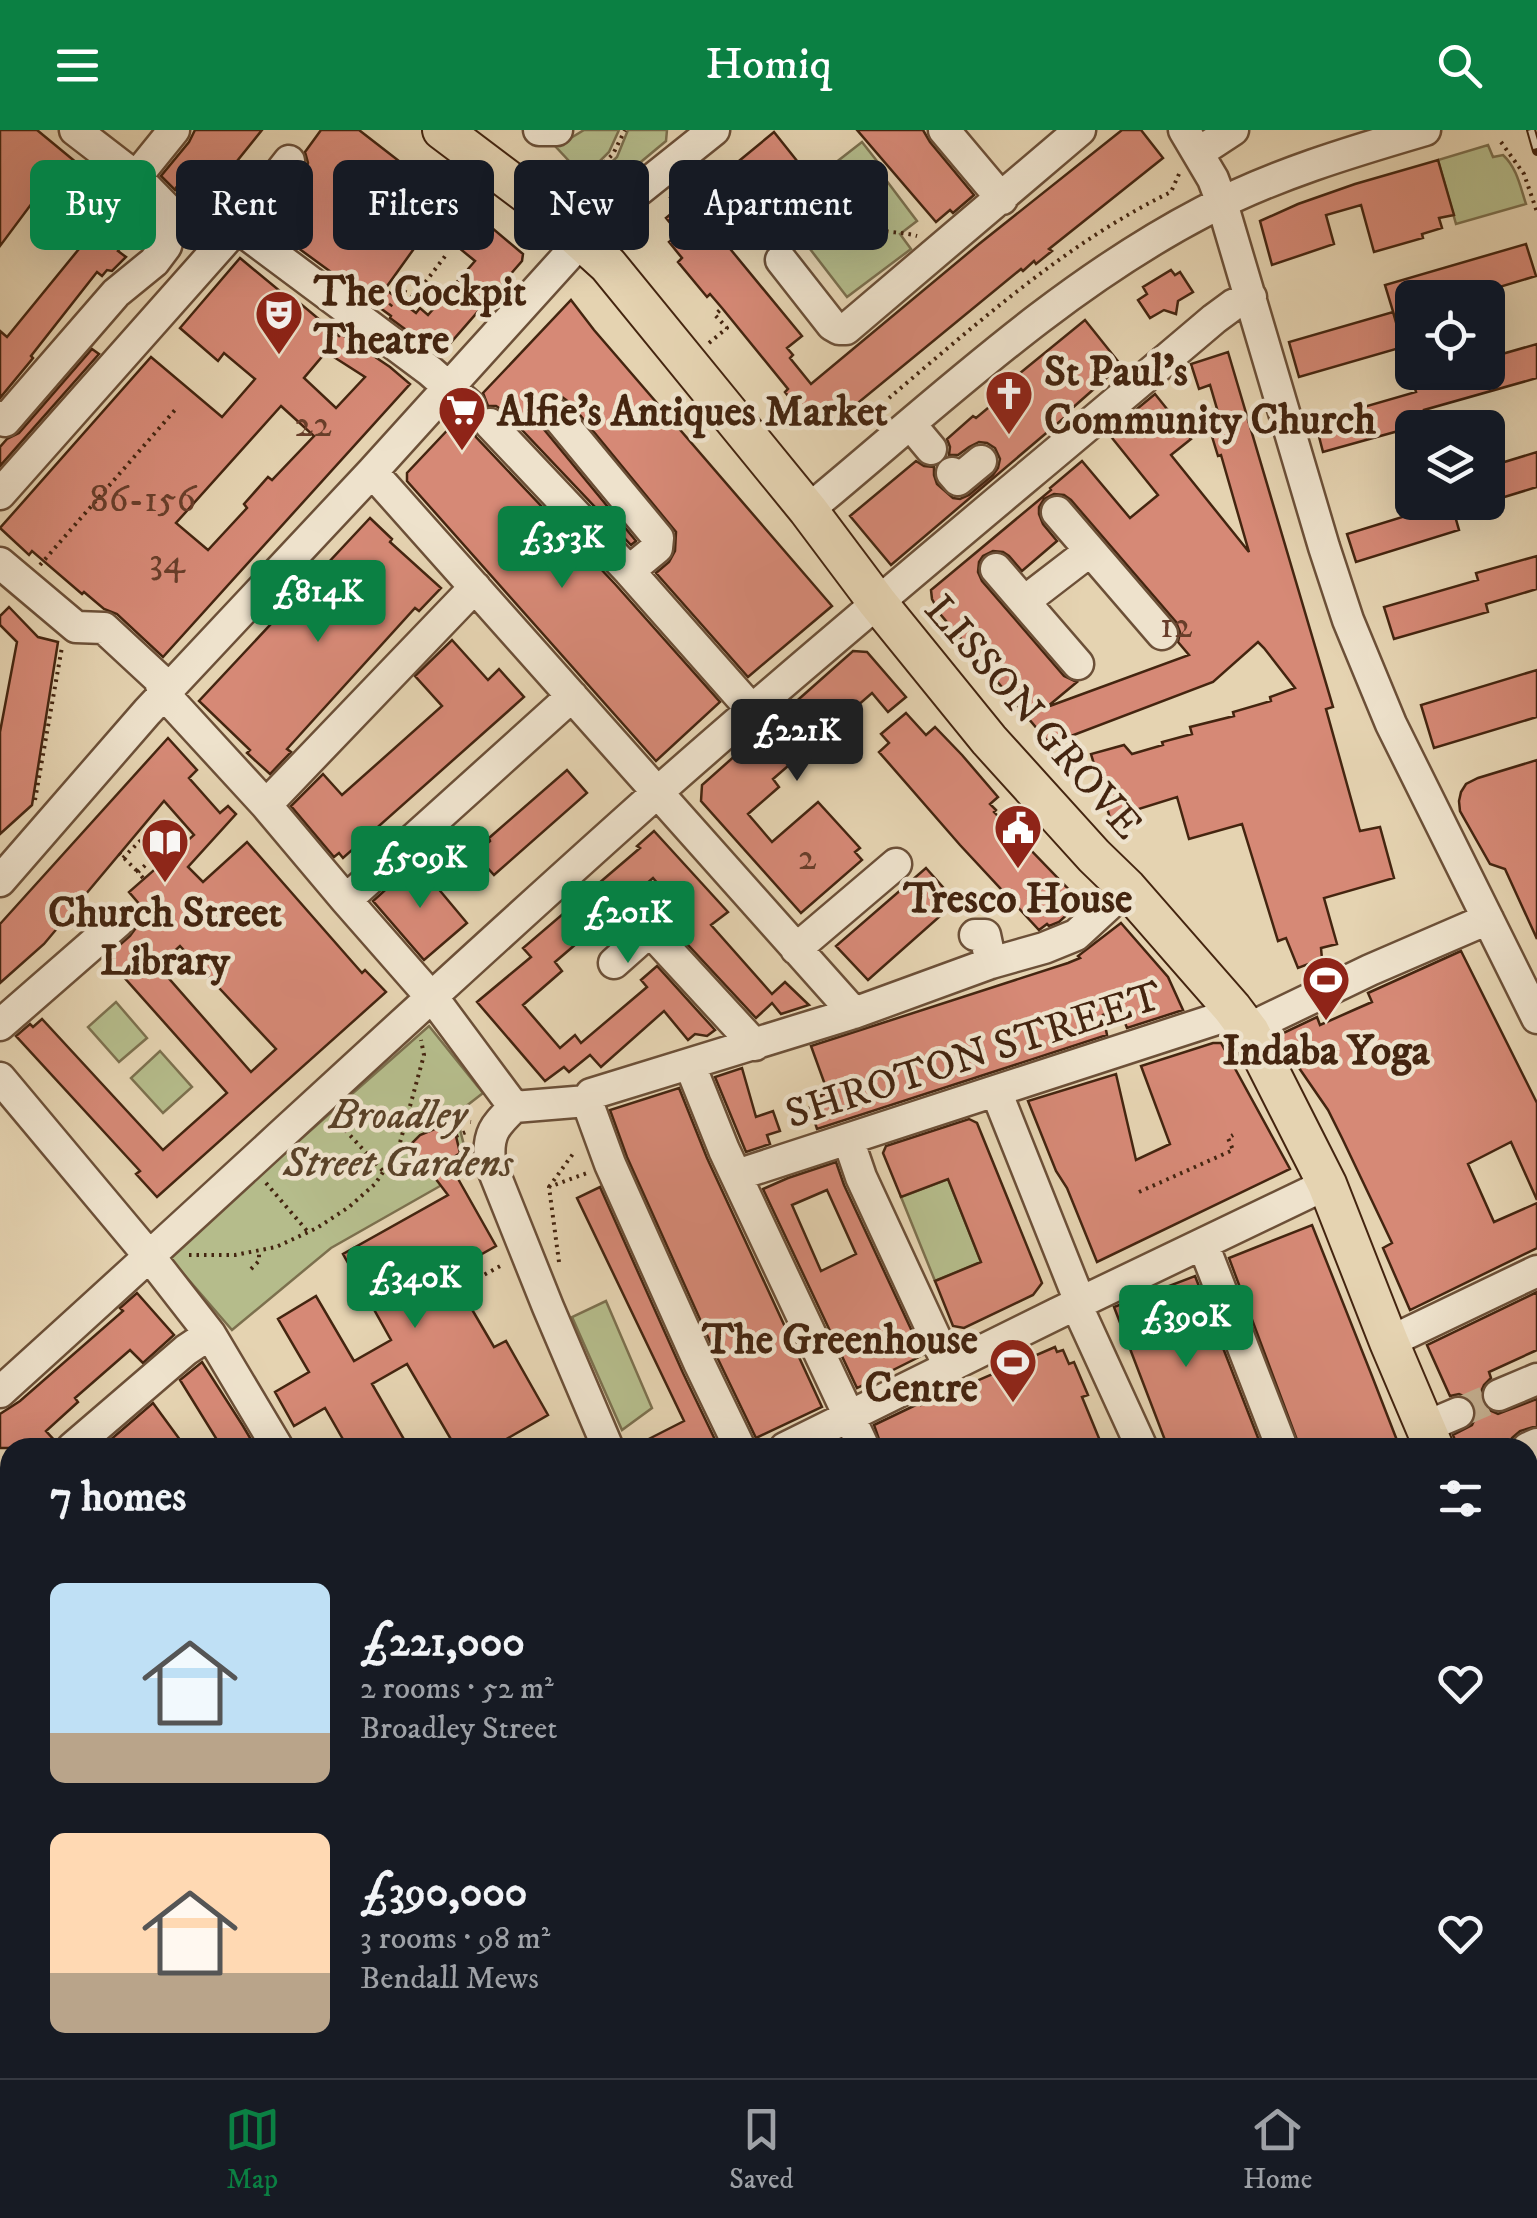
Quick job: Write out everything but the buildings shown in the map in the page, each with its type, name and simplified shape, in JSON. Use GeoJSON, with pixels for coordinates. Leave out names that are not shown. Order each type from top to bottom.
{"type":"FeatureCollection","features":[{"type":"Feature","properties":{"kind":"main road","name":"LISSON GROVE"},"geometry":{"type":"LineString","coordinates":[[442,130],[514,184]]}},
{"type":"Feature","properties":{"kind":"main road","name":"LISSON GROVE"},"geometry":{"type":"LineString","coordinates":[[593,250],[808,510],[989,740],[1243,1022],[1327,1184],[1389,1342],[1439,1429]]}},
{"type":"Feature","properties":{"kind":"street"},"geometry":{"type":"LineString","coordinates":[[75,130],[114,160]]}},
{"type":"Feature","properties":{"kind":"street"},"geometry":{"type":"LineString","coordinates":[[150,160],[174,130]]}},
{"type":"Feature","properties":{"kind":"street"},"geometry":{"type":"LineString","coordinates":[[539,130],[557,130]]}},
{"type":"Feature","properties":{"kind":"street"},"geometry":{"type":"LineString","coordinates":[[944,130],[1002,199]]}},
{"type":"Feature","properties":{"kind":"street"},"geometry":{"type":"LineString","coordinates":[[782,259],[832,325],[846,329],[1080,130]]}},
{"type":"Feature","properties":{"kind":"street"},"geometry":{"type":"LineString","coordinates":[[1233,130],[1184,148],[1222,203],[1348,620],[1391,724],[1537,1018]]}},
{"type":"Feature","properties":{"kind":"street"},"geometry":{"type":"LineString","coordinates":[[649,180],[704,133]]}},
{"type":"Feature","properties":{"kind":"street"},"geometry":{"type":"LineString","coordinates":[[808,510],[1060,303],[1134,252],[1222,203],[1289,174],[1413,134]]}},
{"type":"Feature","properties":{"kind":"street"},"geometry":{"type":"LineString","coordinates":[[3,419],[116,293],[154,262],[166,246],[171,227],[168,211],[156,198]]}},
{"type":"Feature","properties":{"kind":"street"},"geometry":{"type":"LineString","coordinates":[[0,494],[217,250]]}},
{"type":"Feature","properties":{"kind":"street"},"geometry":{"type":"LineString","coordinates":[[267,250],[430,371],[470,406],[629,571],[752,710]]}},
{"type":"Feature","properties":{"kind":"street"},"geometry":{"type":"LineString","coordinates":[[0,881],[164,694],[372,472],[470,406],[576,250]]}},
{"type":"Feature","properties":{"kind":"street"},"geometry":{"type":"LineString","coordinates":[[0,1392],[418,1008],[752,710],[877,602],[980,552],[1028,478],[1214,320],[1251,297]]}},
{"type":"Feature","properties":{"kind":"street"},"geometry":{"type":"LineString","coordinates":[[556,415],[658,538],[657,548],[629,571]]}},
{"type":"Feature","properties":{"kind":"street"},"geometry":{"type":"LineString","coordinates":[[911,425],[931,449]]}},
{"type":"Feature","properties":{"kind":"street"},"geometry":{"type":"LineString","coordinates":[[952,473],[958,480],[981,461]]}},
{"type":"Feature","properties":{"kind":"street"},"geometry":{"type":"LineString","coordinates":[[372,472],[854,1013]]}},
{"type":"Feature","properties":{"kind":"street"},"geometry":{"type":"LineString","coordinates":[[1028,478],[1162,634]]}},
{"type":"Feature","properties":{"kind":"street"},"geometry":{"type":"LineString","coordinates":[[1025,601],[1090,551]]}},
{"type":"Feature","properties":{"kind":"street"},"geometry":{"type":"LineString","coordinates":[[980,552],[1078,664]]}},
{"type":"Feature","properties":{"kind":"street"},"geometry":{"type":"LineString","coordinates":[[9,577],[76,626],[104,628],[159,679],[164,694],[346,900],[418,1008],[505,1117]]}},
{"type":"Feature","properties":{"kind":"street"},"geometry":{"type":"LineString","coordinates":[[266,805],[359,718],[475,587]]}},
{"type":"Feature","properties":{"kind":"street"},"geometry":{"type":"LineString","coordinates":[[346,900],[572,696]]}},
{"type":"Feature","properties":{"kind":"street"},"geometry":{"type":"LineString","coordinates":[[796,949],[896,864]]}},
{"type":"Feature","properties":{"kind":"street"},"geometry":{"type":"LineString","coordinates":[[735,1438],[610,1164],[587,1102],[591,1094],[756,1045],[1044,948],[1076,935],[1126,888]]}},
{"type":"Feature","properties":{"kind":"street","name":"SHROTON STREET"},"geometry":{"type":"LineString","coordinates":[[737,1175],[996,1091],[1243,1022],[1264,1021],[1362,987],[1488,919]]}},
{"type":"Feature","properties":{"kind":"street"},"geometry":{"type":"LineString","coordinates":[[0,1025],[118,922]]}},
{"type":"Feature","properties":{"kind":"street"},"geometry":{"type":"LineString","coordinates":[[614,963],[650,931],[756,1045]]}},
{"type":"Feature","properties":{"kind":"street"},"geometry":{"type":"LineString","coordinates":[[976,936],[985,936],[991,963]]}},
{"type":"Feature","properties":{"kind":"street"},"geometry":{"type":"LineString","coordinates":[[690,1065],[859,1438]]}},
{"type":"Feature","properties":{"kind":"street"},"geometry":{"type":"LineString","coordinates":[[0,1078],[210,1334],[244,1365],[274,1438]]}},
{"type":"Feature","properties":{"kind":"street"},"geometry":{"type":"LineString","coordinates":[[996,1091],[1078,1303],[1138,1438]]}},
{"type":"Feature","properties":{"kind":"street"},"geometry":{"type":"LineString","coordinates":[[505,1117],[587,1102]]}},
{"type":"Feature","properties":{"kind":"street"},"geometry":{"type":"LineString","coordinates":[[505,1117],[489,1152],[490,1162],[604,1438]]}},
{"type":"Feature","properties":{"kind":"street"},"geometry":{"type":"LineString","coordinates":[[848,1139],[874,1171],[949,1367]]}},
{"type":"Feature","properties":{"kind":"street"},"geometry":{"type":"LineString","coordinates":[[805,1438],[1327,1184]]}},
{"type":"Feature","properties":{"kind":"street"},"geometry":{"type":"LineString","coordinates":[[1203,1244],[1278,1438]]}},
{"type":"Feature","properties":{"kind":"street"},"geometry":{"type":"LineString","coordinates":[[1389,1342],[1537,1271]]}},
{"type":"Feature","properties":{"kind":"street"},"geometry":{"type":"LineString","coordinates":[[84,1438],[210,1334]]}},
{"type":"Feature","properties":{"kind":"street"},"geometry":{"type":"LineString","coordinates":[[1499,1395],[1537,1379]]}},
{"type":"Feature","properties":{"kind":"path"},"geometry":{"type":"LineString","coordinates":[[607,160],[624,130]]}},
{"type":"Feature","properties":{"kind":"path"},"geometry":{"type":"LineString","coordinates":[[704,133],[705,151],[718,189],[782,259]]}},
{"type":"Feature","properties":{"kind":"path"},"geometry":{"type":"LineString","coordinates":[[1501,142],[1524,174],[1537,212]]}},
{"type":"Feature","properties":{"kind":"path"},"geometry":{"type":"LineString","coordinates":[[889,398],[1066,256],[1171,192],[1180,175],[1184,148]]}},
{"type":"Feature","properties":{"kind":"path"},"geometry":{"type":"LineString","coordinates":[[888,231],[916,235],[932,256]]}},
{"type":"Feature","properties":{"kind":"path"},"geometry":{"type":"LineString","coordinates":[[372,330],[402,290],[414,297],[446,255]]}},
{"type":"Feature","properties":{"kind":"path"},"geometry":{"type":"LineString","coordinates":[[708,343],[726,328],[715,315],[722,308]]}},
{"type":"Feature","properties":{"kind":"path"},"geometry":{"type":"LineString","coordinates":[[9,577],[175,410]]}},
{"type":"Feature","properties":{"kind":"path"},"geometry":{"type":"LineString","coordinates":[[32,815],[63,641]]}},
{"type":"Feature","properties":{"kind":"path"},"geometry":{"type":"LineString","coordinates":[[138,872],[166,846],[151,830],[121,856],[143,878]]}},
{"type":"Feature","properties":{"kind":"path"},"geometry":{"type":"LineString","coordinates":[[150,1257],[235,1256],[276,1246],[349,1207],[375,1184],[398,1150],[424,1055],[418,1008]]}},
{"type":"Feature","properties":{"kind":"path"},"geometry":{"type":"LineString","coordinates":[[318,1102],[384,1172]]}},
{"type":"Feature","properties":{"kind":"path"},"geometry":{"type":"LineString","coordinates":[[409,1114],[505,1117]]}},
{"type":"Feature","properties":{"kind":"path"},"geometry":{"type":"LineString","coordinates":[[1139,1192],[1233,1150],[1228,1138],[1233,1135]]}},
{"type":"Feature","properties":{"kind":"path"},"geometry":{"type":"LineString","coordinates":[[559,1263],[549,1187],[581,1142]]}},
{"type":"Feature","properties":{"kind":"path"},"geometry":{"type":"LineString","coordinates":[[250,1164],[308,1232]]}},
{"type":"Feature","properties":{"kind":"path"},"geometry":{"type":"LineString","coordinates":[[549,1187],[610,1164]]}},
{"type":"Feature","properties":{"kind":"path"},"geometry":{"type":"LineString","coordinates":[[251,1269],[259,1261],[259,1250]]}},
{"type":"Feature","properties":{"kind":"green space"},"geometry":{"type":"Polygon","coordinates":[[[584,130],[619,130],[601,160],[568,160],[556,147],[584,130]]]}},
{"type":"Feature","properties":{"kind":"green space"},"geometry":{"type":"Polygon","coordinates":[[[628,130],[667,130],[666,141],[643,160],[614,160],[628,130]]]}},
{"type":"Feature","properties":{"kind":"green space"},"geometry":{"type":"Polygon","coordinates":[[[862,142],[876,160],[839,160],[862,142]]]}},
{"type":"Feature","properties":{"kind":"green space"},"geometry":{"type":"Polygon","coordinates":[[[1488,145],[1493,157],[1503,155],[1512,166],[1526,204],[1456,224],[1438,160],[1488,145]]]}},
{"type":"Feature","properties":{"kind":"green space"},"geometry":{"type":"Polygon","coordinates":[[[888,183],[917,221],[900,234],[911,249],[847,297],[811,250],[888,250],[888,183]]]}},
{"type":"Feature","properties":{"kind":"green space"},"geometry":{"type":"Polygon","coordinates":[[[116,1002],[147,1038],[119,1062],[88,1027],[116,1002]]]}},
{"type":"Feature","properties":{"kind":"green space","name":"Broadley Street Gardens"},"geometry":{"type":"Polygon","coordinates":[[[429,1026],[483,1093],[456,1114],[470,1169],[331,1248],[232,1330],[168,1256],[429,1026]]]}},
{"type":"Feature","properties":{"kind":"green space"},"geometry":{"type":"Polygon","coordinates":[[[160,1051],[192,1087],[163,1113],[131,1078],[160,1051]]]}},
{"type":"Feature","properties":{"kind":"green space"},"geometry":{"type":"Polygon","coordinates":[[[948,1179],[981,1262],[935,1281],[901,1197],[948,1179]]]}},
{"type":"Feature","properties":{"kind":"green space"},"geometry":{"type":"Polygon","coordinates":[[[606,1301],[652,1408],[622,1430],[572,1317],[606,1301]]]}},
{"type":"Feature","properties":{"kind":"tunnel"},"geometry":{"type":"LineString","coordinates":[[1458,1413],[1499,1395]]}},
{"type":"Feature","properties":{"kind":"railway"},"geometry":{"type":"LineString","coordinates":[[1531,130],[1537,151]]}},
{"type":"Feature","properties":{"kind":"place","name":"The Cockpit Theatre"},"geometry":{"type":"Point","coordinates":[279,356]}},
{"type":"Feature","properties":{"kind":"place","name":"St Paul's Community Church"},"geometry":{"type":"Point","coordinates":[1009,436]}},
{"type":"Feature","properties":{"kind":"place","name":"Alfie's Antiques Market"},"geometry":{"type":"Point","coordinates":[462,452]}},
{"type":"Feature","properties":{"kind":"place","name":"Tresco House"},"geometry":{"type":"Point","coordinates":[1018,870]}},
{"type":"Feature","properties":{"kind":"place","name":"Church Street Library"},"geometry":{"type":"Point","coordinates":[165,884]}},
{"type":"Feature","properties":{"kind":"place","name":"Indaba Yoga"},"geometry":{"type":"Point","coordinates":[1326,1022]}},
{"type":"Feature","properties":{"kind":"place","name":"The Greenhouse Centre"},"geometry":{"type":"Point","coordinates":[1013,1404]}}]}
